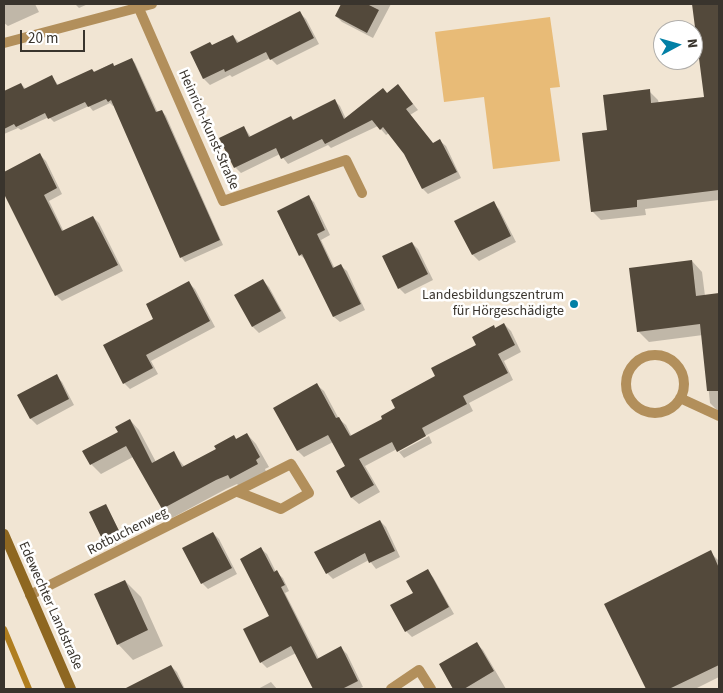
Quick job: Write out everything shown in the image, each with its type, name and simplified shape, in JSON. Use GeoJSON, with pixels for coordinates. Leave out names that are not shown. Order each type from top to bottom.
{"type":"FeatureCollection","features":[{"type":"Feature","properties":{"kind":"main road","name":"Edewechter Landstraße"},"geometry":{"type":"LineString","coordinates":[[4,534],[71,689]]}},
{"type":"Feature","properties":{"kind":"street"},"geometry":{"type":"LineString","coordinates":[[4,43],[138,6],[152,4]]}},
{"type":"Feature","properties":{"kind":"street","name":"Heinrich-Kunst-Straße"},"geometry":{"type":"LineString","coordinates":[[138,6],[223,201],[346,160],[362,193]]}},
{"type":"Feature","properties":{"kind":"street"},"geometry":{"type":"LineString","coordinates":[[648,356],[667,357],[675,362],[684,379],[684,389],[680,398],[674,406],[666,411],[648,412],[639,408],[632,402],[628,393],[626,384],[627,374],[639,360],[648,356]]}},
{"type":"Feature","properties":{"kind":"street"},"geometry":{"type":"LineString","coordinates":[[680,398],[719,416]]}},
{"type":"Feature","properties":{"kind":"street","name":"Rotbuchenweg"},"geometry":{"type":"LineString","coordinates":[[30,595],[291,464],[309,493],[281,509],[238,492]]}},
{"type":"Feature","properties":{"kind":"street"},"geometry":{"type":"LineString","coordinates":[[391,689],[419,670],[431,689]]}},
{"type":"Feature","properties":{"kind":"shaded area"},"geometry":{"type":"Polygon","coordinates":[[[550,17],[560,87],[550,88],[560,161],[493,169],[484,97],[444,102],[435,32],[550,17]]]}},
{"type":"Feature","properties":{"kind":"building"},"geometry":{"type":"Polygon","coordinates":[[[341,4],[367,4],[379,10],[367,33],[335,16],[341,4]]]}},
{"type":"Feature","properties":{"kind":"building"},"geometry":{"type":"Polygon","coordinates":[[[692,4],[719,4],[719,190],[637,200],[637,207],[591,212],[582,133],[607,130],[603,95],[650,89],[651,103],[704,97],[701,70],[703,70],[703,20],[694,20],[692,4]]]}},
{"type":"Feature","properties":{"kind":"building"},"geometry":{"type":"Polygon","coordinates":[[[300,11],[314,38],[270,60],[266,52],[225,72],[224,69],[203,79],[190,52],[210,42],[212,45],[233,35],[237,43],[300,11]]]}},
{"type":"Feature","properties":{"kind":"building"},"geometry":{"type":"Polygon","coordinates":[[[132,58],[156,112],[162,110],[220,240],[180,258],[111,100],[108,102],[106,99],[88,107],[85,102],[48,119],[45,113],[16,127],[14,124],[4,129],[4,91],[21,83],[24,89],[52,75],[57,85],[92,69],[94,72],[113,63],[114,66],[132,58]]]}},
{"type":"Feature","properties":{"kind":"building"},"geometry":{"type":"Polygon","coordinates":[[[398,84],[413,104],[406,109],[433,143],[440,139],[457,172],[422,189],[404,154],[383,127],[380,130],[372,120],[325,144],[322,139],[281,159],[276,148],[234,168],[219,138],[244,126],[249,137],[291,116],[293,120],[335,99],[344,119],[383,88],[387,93],[398,84]]]}},
{"type":"Feature","properties":{"kind":"building"},"geometry":{"type":"Polygon","coordinates":[[[40,153],[57,188],[44,195],[62,231],[93,216],[118,265],[55,296],[4,194],[4,172],[40,153]]]}},
{"type":"Feature","properties":{"kind":"building"},"geometry":{"type":"Polygon","coordinates":[[[309,195],[325,230],[317,234],[333,268],[341,264],[361,304],[333,317],[302,254],[299,256],[277,211],[309,195]]]}},
{"type":"Feature","properties":{"kind":"building"},"geometry":{"type":"Polygon","coordinates":[[[494,201],[511,236],[472,255],[454,221],[494,201]]]}},
{"type":"Feature","properties":{"kind":"building"},"geometry":{"type":"Polygon","coordinates":[[[412,242],[428,274],[398,289],[382,256],[412,242]]]}},
{"type":"Feature","properties":{"kind":"building"},"geometry":{"type":"Polygon","coordinates":[[[692,260],[696,296],[719,293],[719,391],[707,391],[700,324],[637,332],[629,268],[692,260]]]}},
{"type":"Feature","properties":{"kind":"building"},"geometry":{"type":"Polygon","coordinates":[[[263,279],[281,311],[252,327],[234,295],[263,279]]]}},
{"type":"Feature","properties":{"kind":"building"},"geometry":{"type":"Polygon","coordinates":[[[189,281],[210,321],[146,355],[153,368],[123,384],[103,345],[153,319],[146,304],[189,281]]]}},
{"type":"Feature","properties":{"kind":"building"},"geometry":{"type":"Polygon","coordinates":[[[504,323],[515,345],[498,354],[508,373],[463,396],[467,404],[422,428],[426,436],[397,452],[392,442],[359,459],[374,485],[351,498],[336,471],[345,466],[328,435],[297,451],[273,408],[317,383],[336,418],[339,417],[350,436],[382,419],[381,416],[395,408],[391,400],[435,376],[431,368],[476,345],[472,337],[494,325],[495,328],[504,323]]]}},
{"type":"Feature","properties":{"kind":"building"},"geometry":{"type":"Polygon","coordinates":[[[57,374],[69,399],[30,419],[17,395],[57,374]]]}},
{"type":"Feature","properties":{"kind":"building"},"geometry":{"type":"Polygon","coordinates":[[[130,419],[152,463],[174,451],[182,467],[216,449],[214,446],[234,435],[236,439],[247,433],[260,457],[256,460],[258,464],[230,479],[228,475],[216,480],[162,509],[126,446],[90,465],[82,451],[118,432],[115,427],[130,419]]]}},
{"type":"Feature","properties":{"kind":"building"},"geometry":{"type":"Polygon","coordinates":[[[106,504],[122,537],[105,545],[89,512],[106,504]]]}},
{"type":"Feature","properties":{"kind":"building"},"geometry":{"type":"Polygon","coordinates":[[[380,520],[395,551],[369,563],[365,553],[326,574],[314,552],[380,520]]]}},
{"type":"Feature","properties":{"kind":"building"},"geometry":{"type":"Polygon","coordinates":[[[213,532],[232,568],[201,584],[182,548],[213,532]]]}},
{"type":"Feature","properties":{"kind":"building"},"geometry":{"type":"Polygon","coordinates":[[[261,547],[274,572],[277,570],[285,585],[281,587],[317,659],[341,646],[358,681],[342,689],[313,689],[291,646],[260,663],[243,629],[269,616],[240,559],[261,547]]]}},
{"type":"Feature","properties":{"kind":"building"},"geometry":{"type":"Polygon","coordinates":[[[711,550],[719,568],[719,665],[669,689],[646,689],[604,604],[711,550]]]}},
{"type":"Feature","properties":{"kind":"building"},"geometry":{"type":"Polygon","coordinates":[[[428,569],[449,607],[405,632],[390,605],[413,593],[406,581],[428,569]]]}},
{"type":"Feature","properties":{"kind":"building"},"geometry":{"type":"Polygon","coordinates":[[[125,580],[148,630],[117,645],[94,594],[125,580]]]}},
{"type":"Feature","properties":{"kind":"building"},"geometry":{"type":"Polygon","coordinates":[[[477,642],[494,671],[464,689],[453,689],[439,664],[477,642]]]}},
{"type":"Feature","properties":{"kind":"building"},"geometry":{"type":"Polygon","coordinates":[[[171,665],[184,689],[124,689],[171,665]]]}},
{"type":"Feature","properties":{"kind":"waterway"},"geometry":{"type":"LineString","coordinates":[[4,629],[29,689]]}},
{"type":"Feature","properties":{"kind":"place","name":"Landesbildungszentrum für Hörgeschädigte"},"geometry":{"type":"Point","coordinates":[574,304]}}]}
